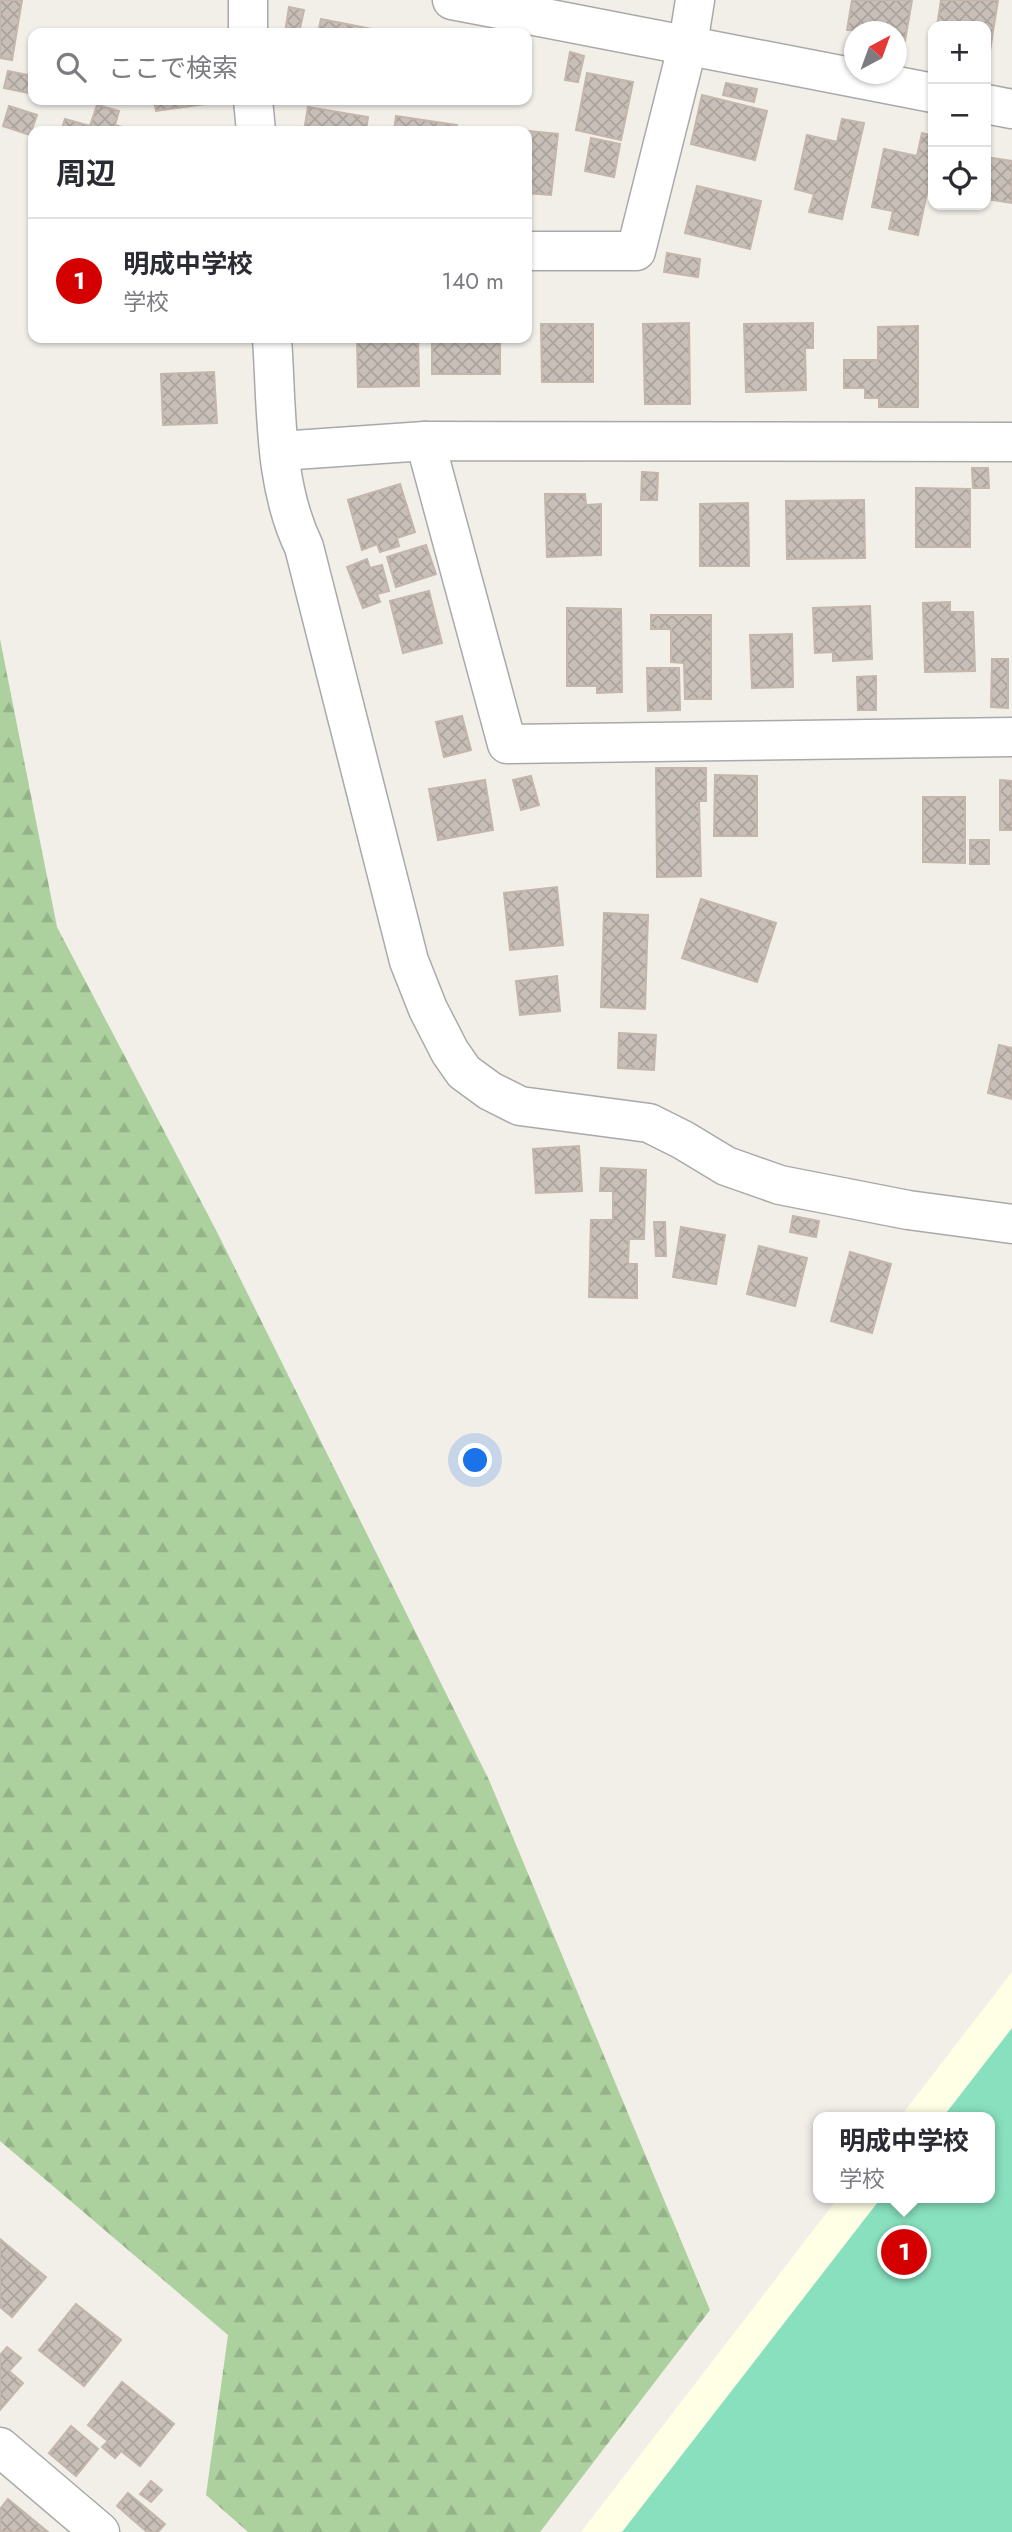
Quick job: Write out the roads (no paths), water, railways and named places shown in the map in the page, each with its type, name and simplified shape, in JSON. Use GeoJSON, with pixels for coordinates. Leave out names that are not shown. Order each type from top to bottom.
{"type":"FeatureCollection","features":[{"type":"Feature","properties":{"kind":"street"},"geometry":{"type":"LineString","coordinates":[[248,0],[248,28]]}},
{"type":"Feature","properties":{"kind":"street"},"geometry":{"type":"LineString","coordinates":[[452,0],[928,92]]}},
{"type":"Feature","properties":{"kind":"street"},"geometry":{"type":"LineString","coordinates":[[532,251],[636,251],[688,44],[695,0]]}},
{"type":"Feature","properties":{"kind":"street"},"geometry":{"type":"LineString","coordinates":[[254,105],[256,126]]}},
{"type":"Feature","properties":{"kind":"street"},"geometry":{"type":"LineString","coordinates":[[991,105],[1012,109]]}},
{"type":"Feature","properties":{"kind":"street"},"geometry":{"type":"LineString","coordinates":[[272,343],[283,487],[288,509],[304,547],[409,961],[428,1009],[450,1052],[464,1072],[490,1091],[520,1106],[649,1124],[683,1140],[726,1166],[780,1185],[908,1210],[1012,1224]]}},
{"type":"Feature","properties":{"kind":"street"},"geometry":{"type":"LineString","coordinates":[[280,451],[425,441],[1012,442]]}},
{"type":"Feature","properties":{"kind":"street"},"geometry":{"type":"LineString","coordinates":[[425,441],[508,744],[1012,737]]}},
{"type":"Feature","properties":{"kind":"street"},"geometry":{"type":"LineString","coordinates":[[0,2447],[100,2532]]}},
{"type":"Feature","properties":{"kind":"place","name":"明成中学校"},"geometry":{"type":"Point","coordinates":[904,2252]}}]}
